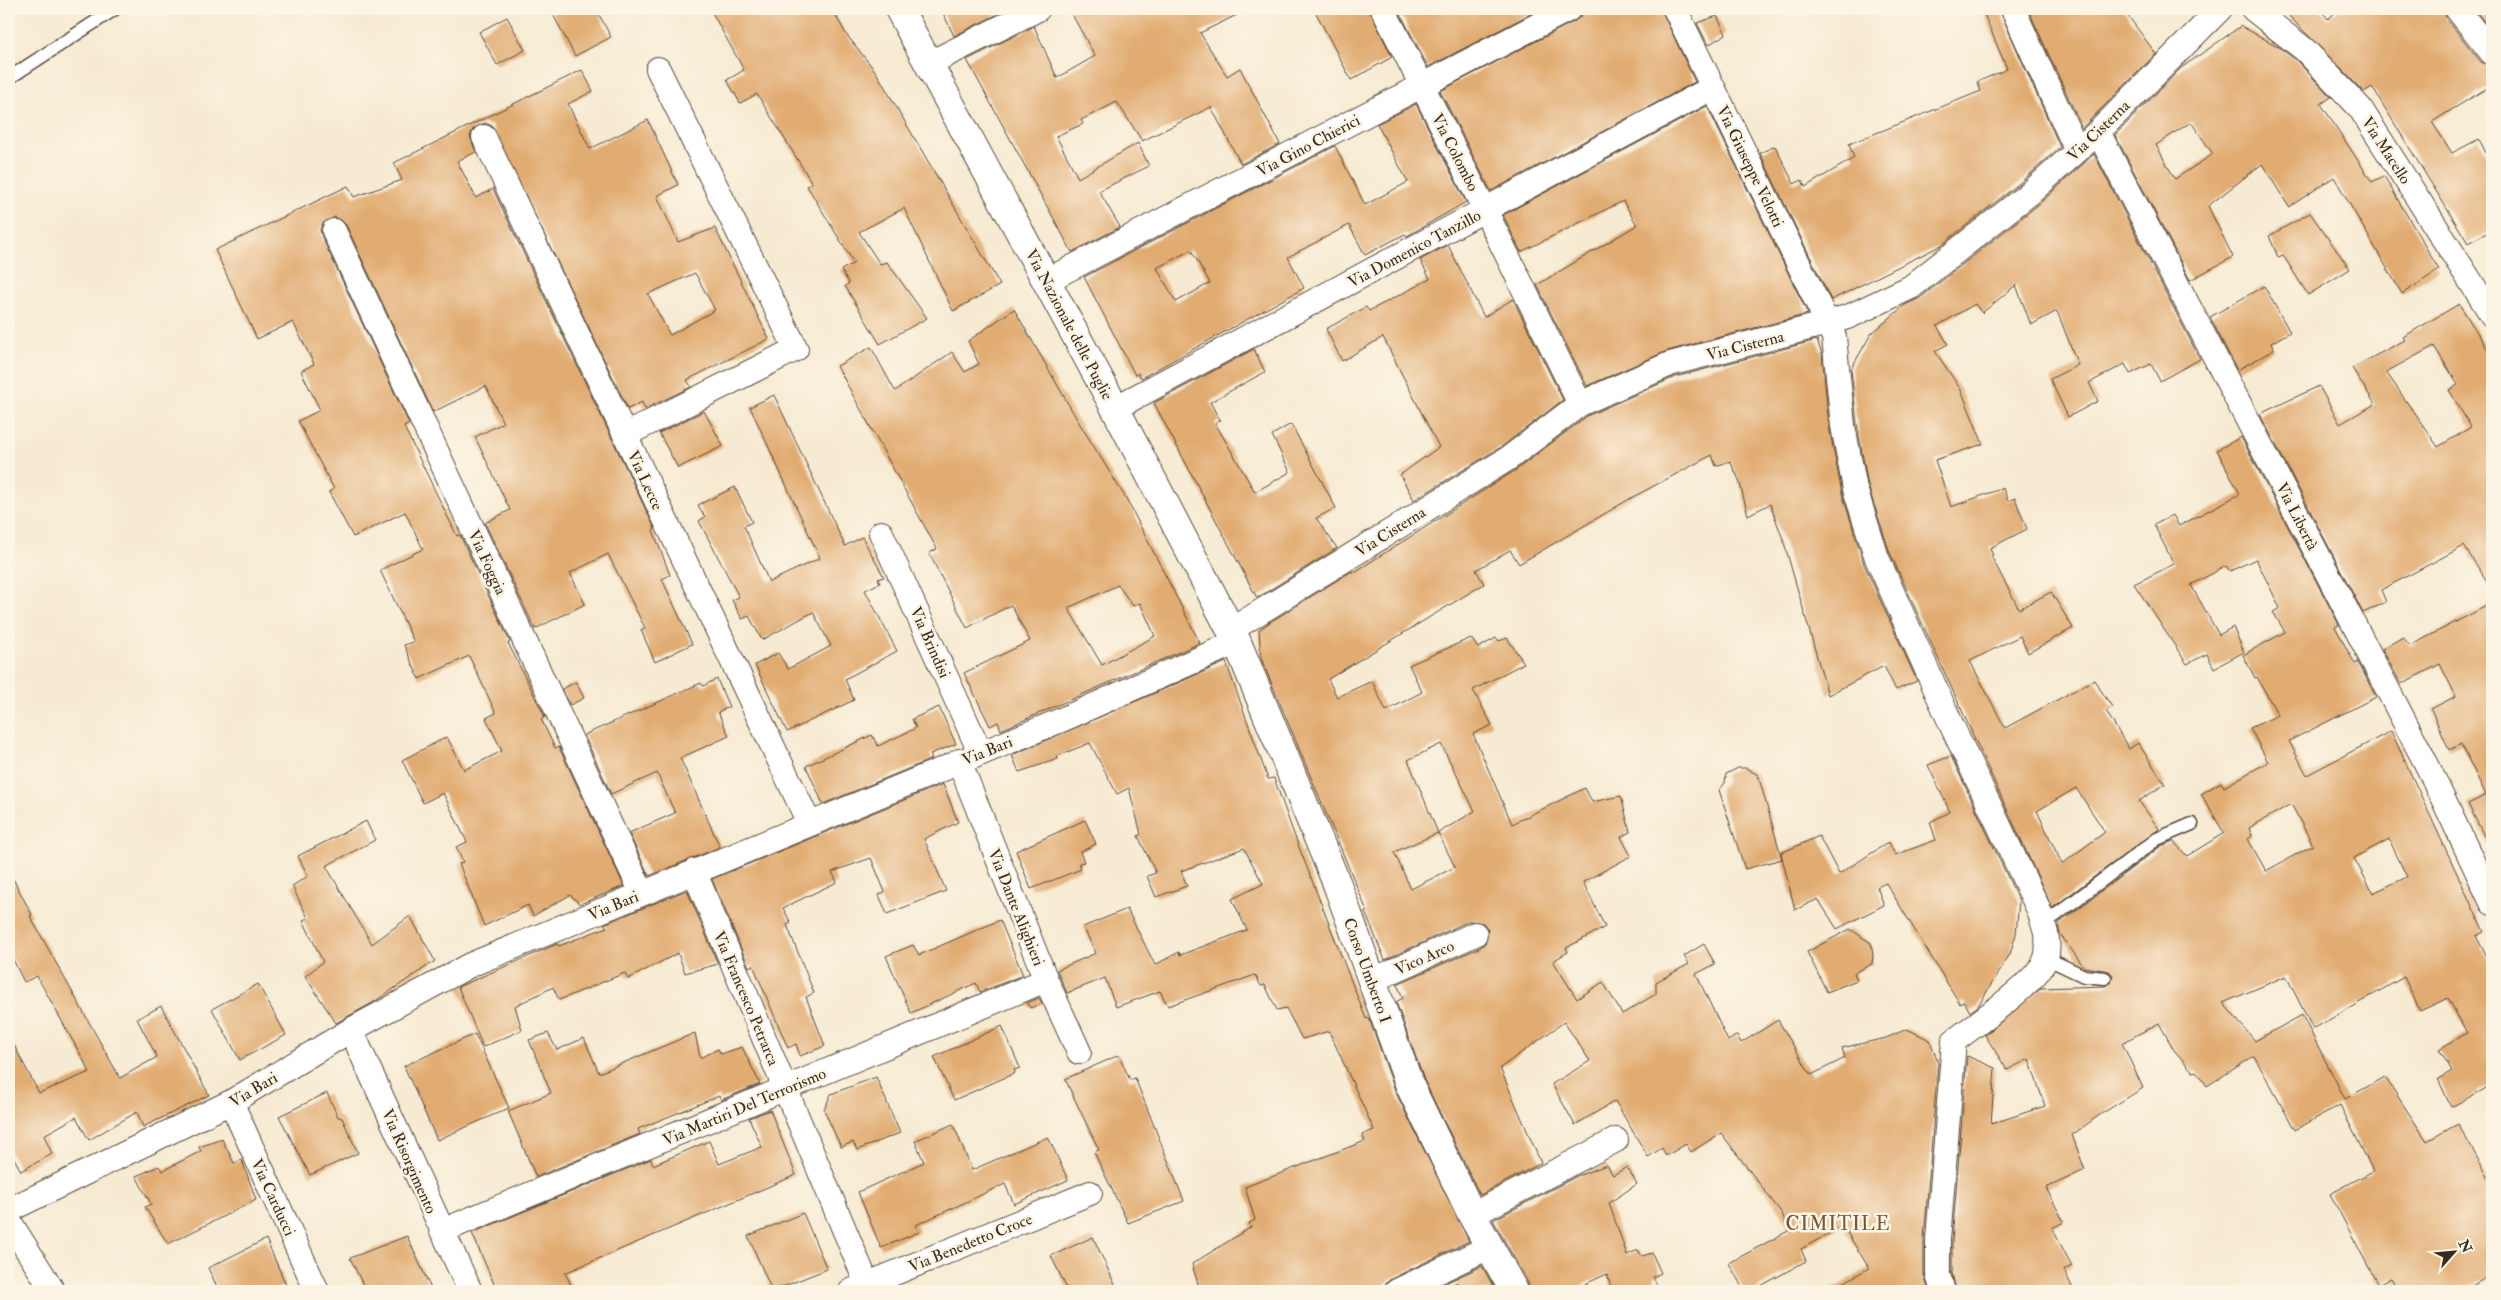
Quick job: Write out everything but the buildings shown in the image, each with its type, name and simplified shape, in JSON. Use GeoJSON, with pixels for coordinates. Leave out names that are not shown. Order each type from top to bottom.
{"type":"FeatureCollection","features":[{"type":"Feature","properties":{"kind":"main road","name":"Via Nazionale delle Puglie"},"geometry":{"type":"LineString","coordinates":[[898,9],[1115,408],[1234,636]]}},
{"type":"Feature","properties":{"kind":"main road","name":"Corso Umberto I"},"geometry":{"type":"LineString","coordinates":[[1234,636],[1337,884],[1410,1086],[1472,1215],[1514,1291]]}},
{"type":"Feature","properties":{"kind":"street"},"geometry":{"type":"LineString","coordinates":[[928,64],[1038,9]]}},
{"type":"Feature","properties":{"kind":"street","name":"Via Colombo"},"geometry":{"type":"LineString","coordinates":[[1383,9],[1485,210],[1580,404]]}},
{"type":"Feature","properties":{"kind":"street","name":"Via Gino Chierici"},"geometry":{"type":"LineString","coordinates":[[1046,281],[1569,9]]}},
{"type":"Feature","properties":{"kind":"street","name":"Via Giuseppe Velotti"},"geometry":{"type":"LineString","coordinates":[[1674,9],[1834,337],[1843,426],[1855,489],[1877,558],[2044,924],[2047,935],[2046,958]]}},
{"type":"Feature","properties":{"kind":"street"},"geometry":{"type":"LineString","coordinates":[[2013,9],[2076,151]]}},
{"type":"Feature","properties":{"kind":"street","name":"Via Cisterna"},"geometry":{"type":"LineString","coordinates":[[1234,636],[1509,458],[1580,404],[1670,364],[1850,316],[1911,287],[2030,193],[2098,132],[2220,9]]}},
{"type":"Feature","properties":{"kind":"street","name":"Via Macello"},"geometry":{"type":"LineString","coordinates":[[2253,9],[2305,50],[2360,108],[2492,315]]}},
{"type":"Feature","properties":{"kind":"street"},"geometry":{"type":"LineString","coordinates":[[2457,9],[2492,53]]}},
{"type":"Feature","properties":{"kind":"street"},"geometry":{"type":"LineString","coordinates":[[625,435],[796,349],[658,69]]}},
{"type":"Feature","properties":{"kind":"street","name":"Via Domenico Tanzillo"},"geometry":{"type":"LineString","coordinates":[[1115,408],[1712,88]]}},
{"type":"Feature","properties":{"kind":"street","name":"Via Libertà"},"geometry":{"type":"LineString","coordinates":[[2098,132],[2428,767],[2492,903]]}},
{"type":"Feature","properties":{"kind":"street","name":"Via Lecce"},"geometry":{"type":"LineString","coordinates":[[484,137],[809,823]]}},
{"type":"Feature","properties":{"kind":"street","name":"Via Foggia"},"geometry":{"type":"LineString","coordinates":[[334,231],[642,893]]}},
{"type":"Feature","properties":{"kind":"street","name":"Via Brindisi"},"geometry":{"type":"LineString","coordinates":[[881,533],[980,752]]}},
{"type":"Feature","properties":{"kind":"street","name":"Via Bari"},"geometry":{"type":"LineString","coordinates":[[9,1210],[231,1102],[350,1030],[470,965],[980,752],[1059,721],[1234,636]]}},
{"type":"Feature","properties":{"kind":"street","name":"Via Dante Alighieri"},"geometry":{"type":"LineString","coordinates":[[959,761],[1046,980],[1079,1052]]}},
{"type":"Feature","properties":{"kind":"street","name":"Via Francesco Petrarca"},"geometry":{"type":"LineString","coordinates":[[694,871],[785,1089],[863,1289]]}},
{"type":"Feature","properties":{"kind":"street","name":"Vico Arco"},"geometry":{"type":"LineString","coordinates":[[1372,980],[1475,934]]}},
{"type":"Feature","properties":{"kind":"street"},"geometry":{"type":"LineString","coordinates":[[1943,1291],[1938,1275],[1938,1240],[1954,1041],[2036,975],[2046,958]]}},
{"type":"Feature","properties":{"kind":"street","name":"Via Martiri Del Terrorismo"},"geometry":{"type":"LineString","coordinates":[[442,1231],[1046,980]]}},
{"type":"Feature","properties":{"kind":"street","name":"Via Risorgimento"},"geometry":{"type":"LineString","coordinates":[[350,1030],[470,1291]]}},
{"type":"Feature","properties":{"kind":"street","name":"Via Carducci"},"geometry":{"type":"LineString","coordinates":[[231,1102],[318,1291]]}},
{"type":"Feature","properties":{"kind":"street"},"geometry":{"type":"LineString","coordinates":[[1472,1215],[1616,1140]]}},
{"type":"Feature","properties":{"kind":"street","name":"Via Benedetto Croce"},"geometry":{"type":"LineString","coordinates":[[863,1289],[1090,1193]]}},
{"type":"Feature","properties":{"kind":"street"},"geometry":{"type":"LineString","coordinates":[[9,1221],[53,1291]]}},
{"type":"Feature","properties":{"kind":"street"},"geometry":{"type":"LineString","coordinates":[[1396,1291],[1489,1247]]}},
{"type":"Feature","properties":{"kind":"lane"},"geometry":{"type":"LineString","coordinates":[[9,78],[115,9]]}},
{"type":"Feature","properties":{"kind":"lane"},"geometry":{"type":"LineString","coordinates":[[2044,924],[2157,840],[2192,824]]}},
{"type":"Feature","properties":{"kind":"lane"},"geometry":{"type":"LineString","coordinates":[[2046,958],[2084,976],[2104,978]]}},
{"type":"Feature","properties":{"kind":"district","name":"CIMITILE"},"geometry":{"type":"Point","coordinates":[1838,1223]}}]}
